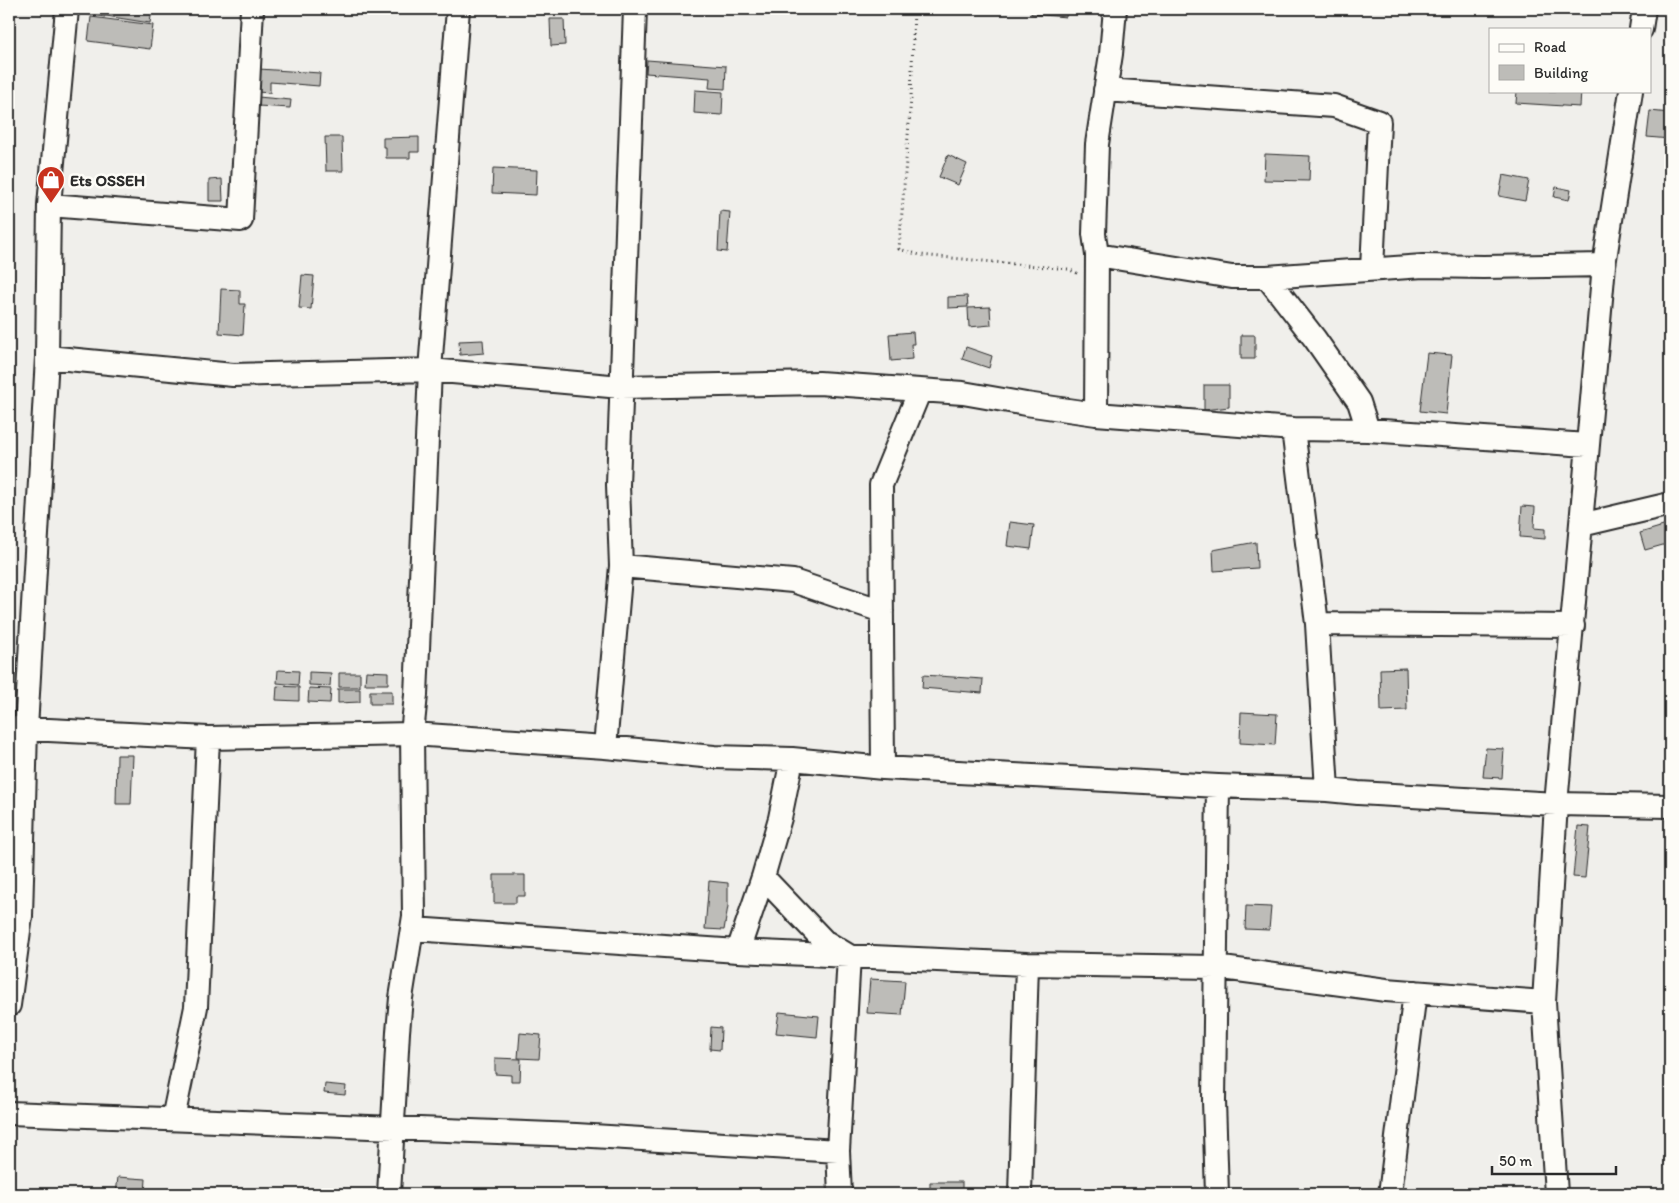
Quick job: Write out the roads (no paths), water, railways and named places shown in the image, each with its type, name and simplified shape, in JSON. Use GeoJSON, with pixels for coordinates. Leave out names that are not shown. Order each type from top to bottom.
{"type":"FeatureCollection","features":[{"type":"Feature","properties":{"kind":"street"},"geometry":{"type":"LineString","coordinates":[[9,1005],[15,916],[17,728],[47,357],[49,205],[67,9]]}},
{"type":"Feature","properties":{"kind":"street"},"geometry":{"type":"LineString","coordinates":[[49,205],[241,220],[252,9]]}},
{"type":"Feature","properties":{"kind":"street"},"geometry":{"type":"LineString","coordinates":[[389,1194],[401,998],[413,929],[412,734],[416,695],[430,370],[458,9]]}},
{"type":"Feature","properties":{"kind":"street"},"geometry":{"type":"LineString","coordinates":[[605,747],[621,566],[618,484],[635,9]]}},
{"type":"Feature","properties":{"kind":"street"},"geometry":{"type":"LineString","coordinates":[[1096,414],[1098,255],[1094,234],[1097,144],[1115,9]]}},
{"type":"Feature","properties":{"kind":"street"},"geometry":{"type":"LineString","coordinates":[[1641,28],[1644,9]]}},
{"type":"Feature","properties":{"kind":"street"},"geometry":{"type":"LineString","coordinates":[[1105,90],[1334,106],[1379,122],[1372,269]]}},
{"type":"Feature","properties":{"kind":"street"},"geometry":{"type":"LineString","coordinates":[[1556,1194],[1544,1002],[1556,804],[1604,265],[1631,92]]}},
{"type":"Feature","properties":{"kind":"street"},"geometry":{"type":"LineString","coordinates":[[1098,255],[1232,277],[1267,277],[1423,266],[1604,265]]}},
{"type":"Feature","properties":{"kind":"street"},"geometry":{"type":"LineString","coordinates":[[1267,277],[1359,402],[1368,430]]}},
{"type":"Feature","properties":{"kind":"street"},"geometry":{"type":"LineString","coordinates":[[47,357],[233,375],[430,370],[621,387],[819,383],[963,392],[1026,404],[1096,414],[1293,429],[1368,430],[1587,445]]}},
{"type":"Feature","properties":{"kind":"street"},"geometry":{"type":"LineString","coordinates":[[883,768],[881,485],[920,390]]}},
{"type":"Feature","properties":{"kind":"street"},"geometry":{"type":"LineString","coordinates":[[1293,429],[1317,624],[1328,790]]}},
{"type":"Feature","properties":{"kind":"street"},"geometry":{"type":"LineString","coordinates":[[1581,525],[1670,504]]}},
{"type":"Feature","properties":{"kind":"street"},"geometry":{"type":"LineString","coordinates":[[621,566],[793,581],[882,612]]}},
{"type":"Feature","properties":{"kind":"street"},"geometry":{"type":"LineString","coordinates":[[1317,624],[1573,626]]}},
{"type":"Feature","properties":{"kind":"street"},"geometry":{"type":"LineString","coordinates":[[17,728],[208,738],[412,734],[605,747],[714,757],[792,759],[883,768],[1328,790],[1556,804],[1670,806]]}},
{"type":"Feature","properties":{"kind":"street"},"geometry":{"type":"LineString","coordinates":[[173,1119],[196,1007],[208,738]]}},
{"type":"Feature","properties":{"kind":"street"},"geometry":{"type":"LineString","coordinates":[[738,951],[763,877],[780,818],[792,759]]}},
{"type":"Feature","properties":{"kind":"street"},"geometry":{"type":"LineString","coordinates":[[1217,1194],[1214,1101],[1218,786]]}},
{"type":"Feature","properties":{"kind":"street"},"geometry":{"type":"LineString","coordinates":[[763,877],[824,941],[849,956]]}},
{"type":"Feature","properties":{"kind":"street"},"geometry":{"type":"LineString","coordinates":[[413,929],[738,951],[1026,964],[1216,967],[1386,990],[1544,1002]]}},
{"type":"Feature","properties":{"kind":"street"},"geometry":{"type":"LineString","coordinates":[[840,1194],[838,1151],[849,956]]}},
{"type":"Feature","properties":{"kind":"street"},"geometry":{"type":"LineString","coordinates":[[1020,1194],[1026,964]]}},
{"type":"Feature","properties":{"kind":"street"},"geometry":{"type":"LineString","coordinates":[[1390,1194],[1415,992]]}},
{"type":"Feature","properties":{"kind":"street"},"geometry":{"type":"LineString","coordinates":[[9,1113],[576,1135],[838,1151]]}},
{"type":"Feature","properties":{"kind":"place","name":"Ets OSSEH"},"geometry":{"type":"Point","coordinates":[51,204]}}]}
